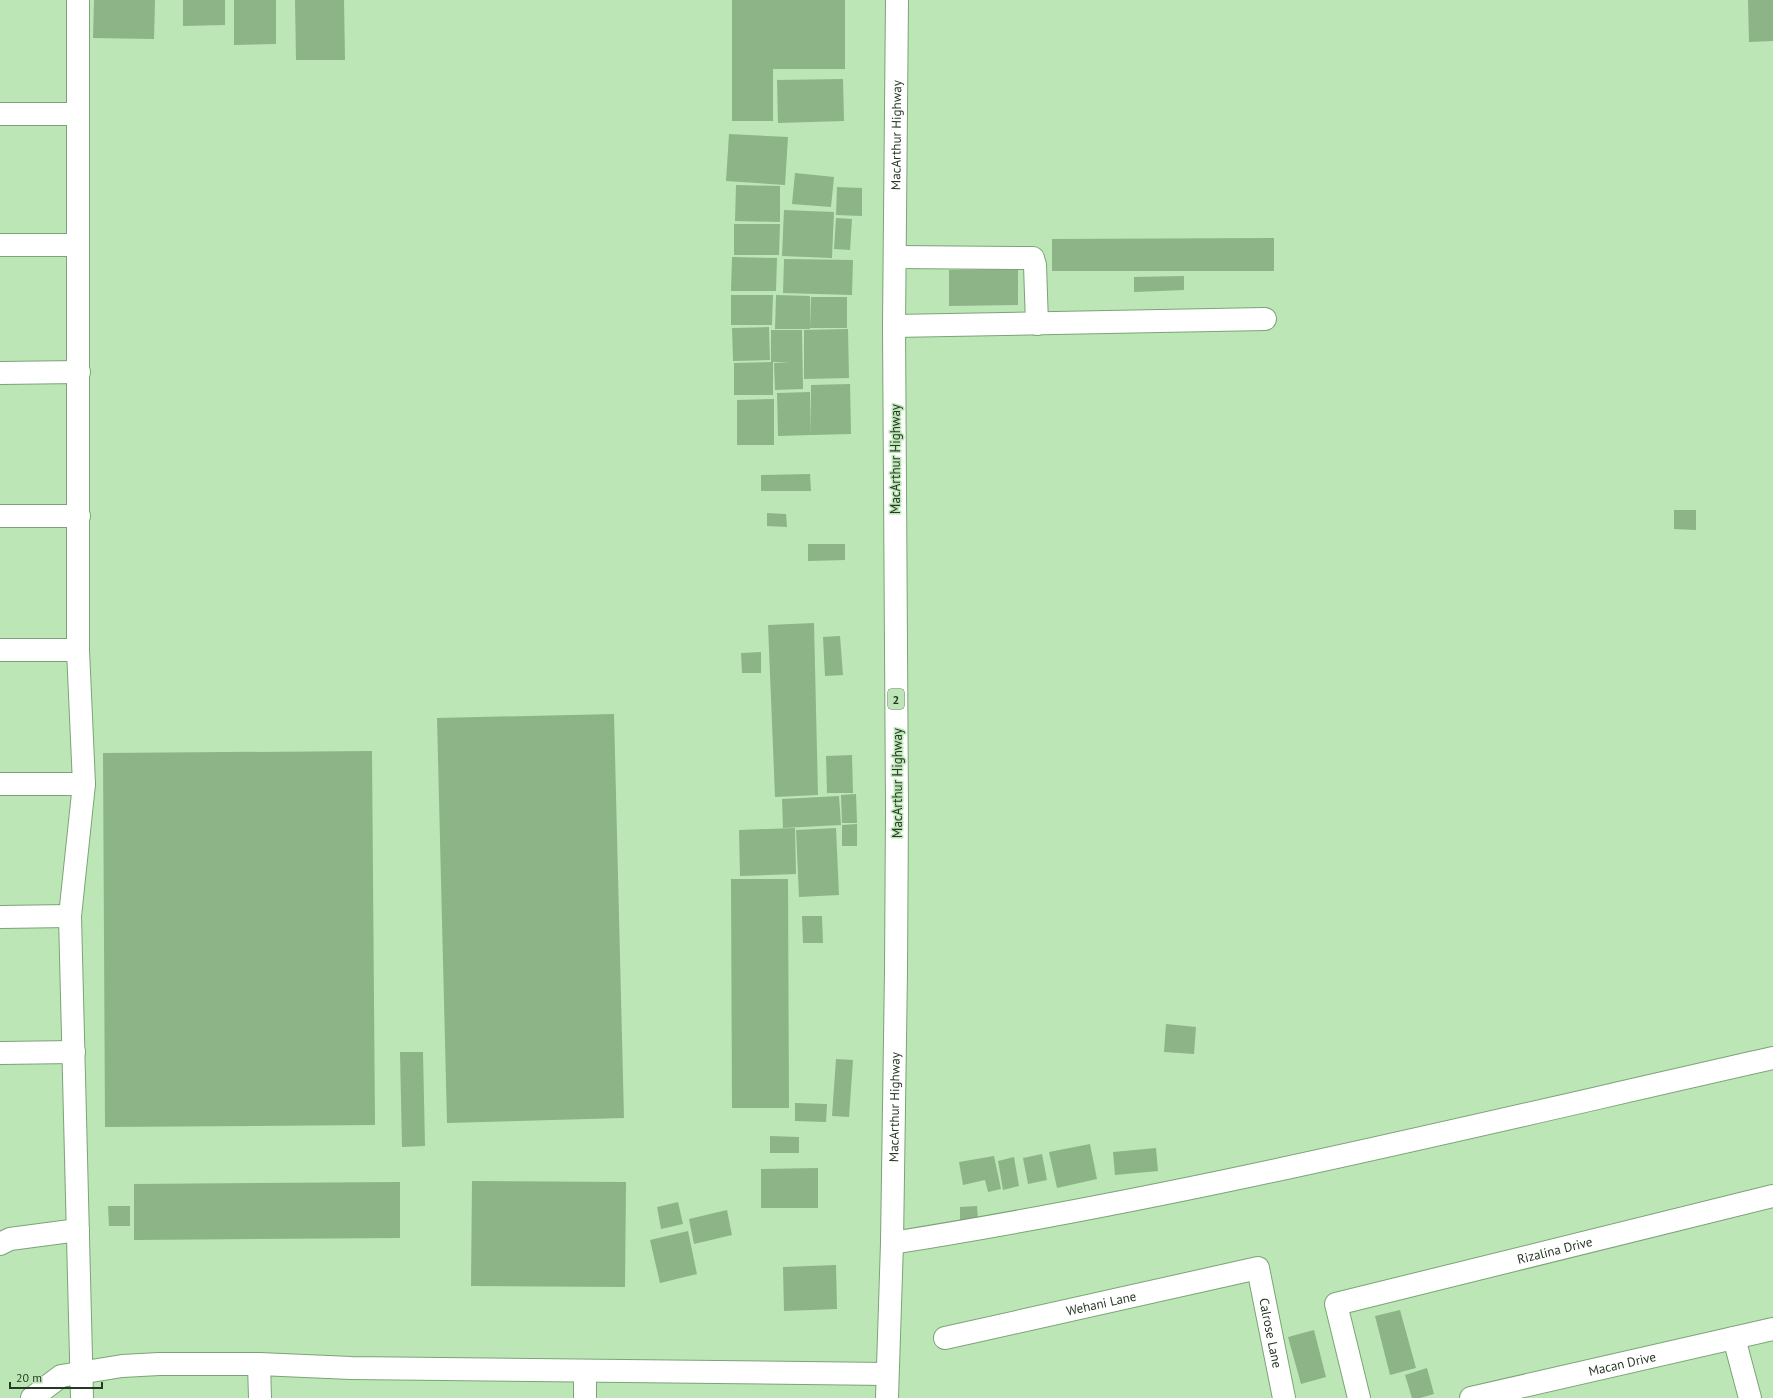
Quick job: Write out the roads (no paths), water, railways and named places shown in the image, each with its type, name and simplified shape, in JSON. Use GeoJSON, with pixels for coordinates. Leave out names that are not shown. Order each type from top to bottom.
{"type":"FeatureCollection","features":[{"type":"Feature","properties":{"kind":"main road"},"geometry":{"type":"LineString","coordinates":[[78,0],[78,650],[84,784],[70,916],[82,1398]]}},
{"type":"Feature","properties":{"kind":"main road","name":"MacArthur Highway"},"geometry":{"type":"LineString","coordinates":[[887,1398],[892,1243],[897,808],[894,326],[896,256],[897,0]]}},
{"type":"Feature","properties":{"kind":"main road"},"geometry":{"type":"LineString","coordinates":[[0,114],[78,114]]}},
{"type":"Feature","properties":{"kind":"main road"},"geometry":{"type":"LineString","coordinates":[[0,245],[78,244]]}},
{"type":"Feature","properties":{"kind":"main road"},"geometry":{"type":"LineString","coordinates":[[896,256],[1033,258],[1035,265],[1037,324]]}},
{"type":"Feature","properties":{"kind":"main road"},"geometry":{"type":"LineString","coordinates":[[894,326],[1265,319]]}},
{"type":"Feature","properties":{"kind":"main road"},"geometry":{"type":"LineString","coordinates":[[0,373],[79,372]]}},
{"type":"Feature","properties":{"kind":"main road"},"geometry":{"type":"LineString","coordinates":[[0,516],[79,516]]}},
{"type":"Feature","properties":{"kind":"main road"},"geometry":{"type":"LineString","coordinates":[[0,650],[78,650]]}},
{"type":"Feature","properties":{"kind":"main road"},"geometry":{"type":"LineString","coordinates":[[0,784],[84,784]]}},
{"type":"Feature","properties":{"kind":"main road"},"geometry":{"type":"LineString","coordinates":[[0,917],[70,916]]}},
{"type":"Feature","properties":{"kind":"main road"},"geometry":{"type":"LineString","coordinates":[[0,1053],[74,1052]]}},
{"type":"Feature","properties":{"kind":"main road"},"geometry":{"type":"LineString","coordinates":[[892,1243],[1136,1200],[1277,1171],[1773,1058]]}},
{"type":"Feature","properties":{"kind":"main road","name":"Rizalina Drive"},"geometry":{"type":"LineString","coordinates":[[1359,1398],[1336,1304],[1773,1196]]}},
{"type":"Feature","properties":{"kind":"main road"},"geometry":{"type":"LineString","coordinates":[[0,1244],[10,1239],[78,1230]]}},
{"type":"Feature","properties":{"kind":"main road","name":"Wehani Lane"},"geometry":{"type":"LineString","coordinates":[[945,1338],[1258,1268]]}},
{"type":"Feature","properties":{"kind":"main road","name":"Calrose Lane"},"geometry":{"type":"LineString","coordinates":[[1258,1268],[1284,1398]]}},
{"type":"Feature","properties":{"kind":"main road","name":"Macan Drive"},"geometry":{"type":"LineString","coordinates":[[1471,1398],[1497,1395],[1773,1329]]}},
{"type":"Feature","properties":{"kind":"main road"},"geometry":{"type":"LineString","coordinates":[[1734,1338],[1750,1398]]}},
{"type":"Feature","properties":{"kind":"main road"},"geometry":{"type":"LineString","coordinates":[[32,1398],[61,1376],[122,1366],[159,1364],[259,1364],[351,1368],[887,1374]]}},
{"type":"Feature","properties":{"kind":"main road"},"geometry":{"type":"LineString","coordinates":[[259,1364],[260,1398]]}},
{"type":"Feature","properties":{"kind":"main road"},"geometry":{"type":"LineString","coordinates":[[585,1371],[585,1398]]}}]}
